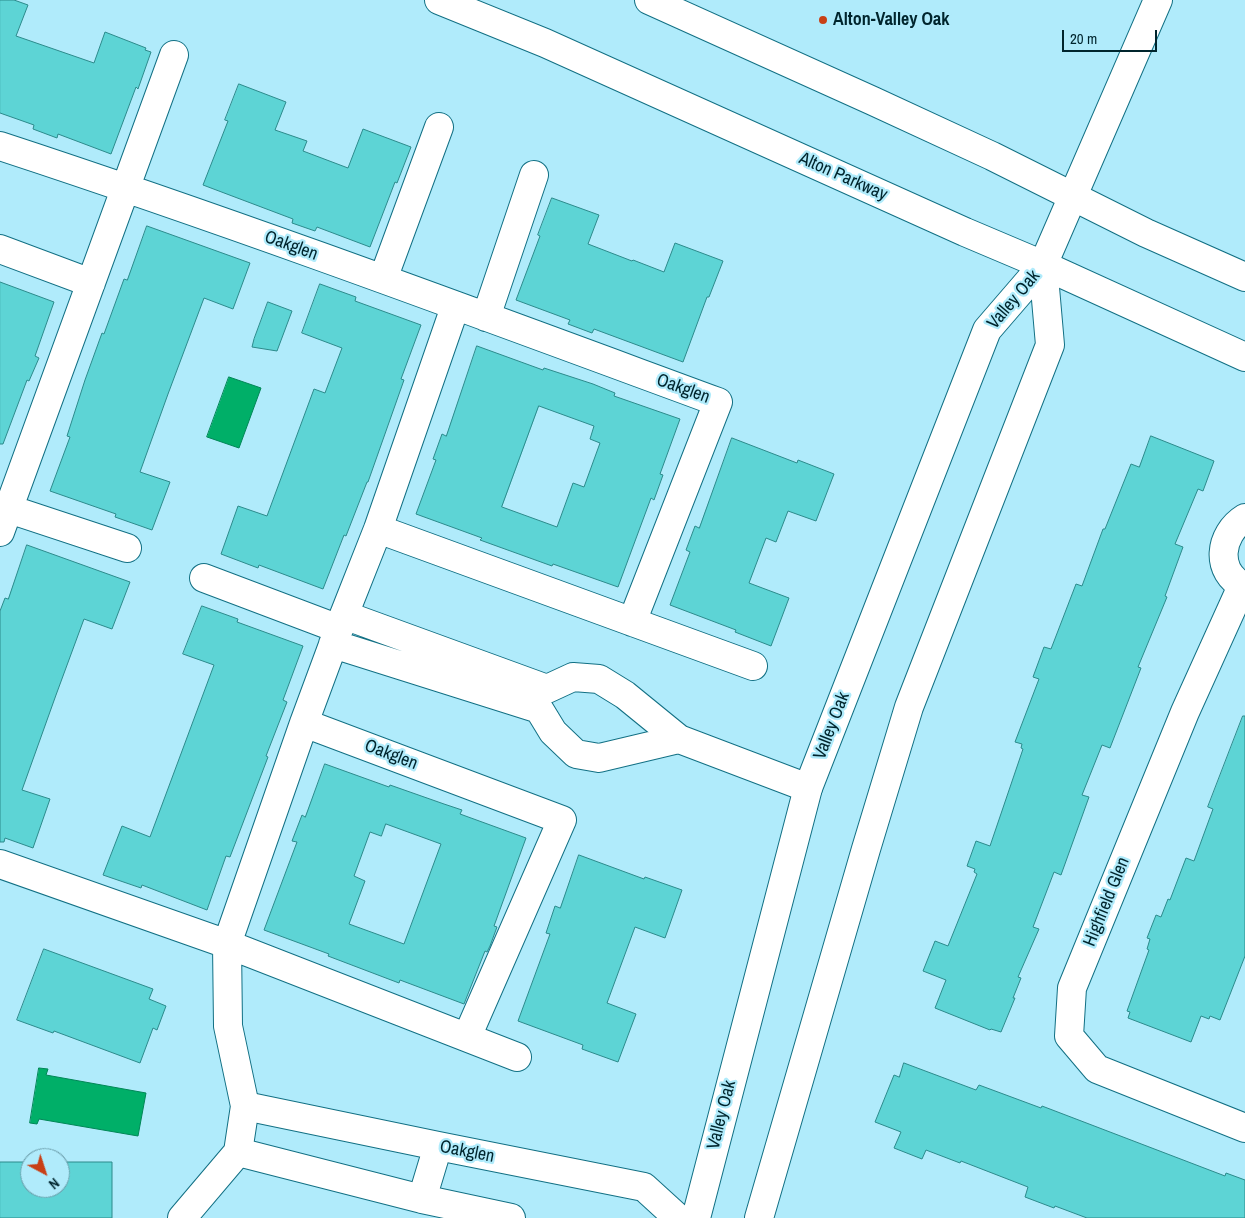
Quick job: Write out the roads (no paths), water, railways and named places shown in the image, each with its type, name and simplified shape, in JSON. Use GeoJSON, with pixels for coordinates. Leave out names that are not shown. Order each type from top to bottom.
{"type":"FeatureCollection","features":[{"type":"Feature","properties":{"kind":"street","name":"Alton Parkway"},"geometry":{"type":"LineString","coordinates":[[439,0],[545,43],[965,232],[1044,265],[1245,357]]}},
{"type":"Feature","properties":{"kind":"street"},"geometry":{"type":"LineString","coordinates":[[649,0],[873,101],[1074,196],[1146,233],[1245,277]]}},
{"type":"Feature","properties":{"kind":"street","name":"Valley Oak"},"geometry":{"type":"LineString","coordinates":[[696,1218],[808,788],[987,330],[1044,265],[1158,0]]}},
{"type":"Feature","properties":{"kind":"street"},"geometry":{"type":"LineString","coordinates":[[127,548],[3,516],[91,283],[174,54]]}},
{"type":"Feature","properties":{"kind":"street"},"geometry":{"type":"LineString","coordinates":[[384,279],[439,126]]}},
{"type":"Feature","properties":{"kind":"street","name":"Oakglen"},"geometry":{"type":"LineString","coordinates":[[0,146],[126,187],[486,316],[718,402],[632,622]]}},
{"type":"Feature","properties":{"kind":"street"},"geometry":{"type":"LineString","coordinates":[[486,316],[534,175]]}},
{"type":"Feature","properties":{"kind":"street"},"geometry":{"type":"LineString","coordinates":[[0,249],[91,283]]}},
{"type":"Feature","properties":{"kind":"street","name":"Valley Oak"},"geometry":{"type":"LineString","coordinates":[[759,1218],[909,707],[1050,345],[1044,265]]}},
{"type":"Feature","properties":{"kind":"street"},"geometry":{"type":"LineString","coordinates":[[182,1218],[238,1152],[245,1106],[228,1026],[226,944],[304,723],[378,529],[455,306]]}},
{"type":"Feature","properties":{"kind":"street"},"geometry":{"type":"LineString","coordinates":[[1244,586],[1233,578],[1226,568],[1224,544],[1229,532],[1237,523],[1245,518]]}},
{"type":"Feature","properties":{"kind":"street"},"geometry":{"type":"LineString","coordinates":[[378,529],[753,666]]}},
{"type":"Feature","properties":{"kind":"street"},"geometry":{"type":"LineString","coordinates":[[204,578],[339,629],[543,699]]}},
{"type":"Feature","properties":{"kind":"street","name":"Highfield Glen"},"geometry":{"type":"LineString","coordinates":[[1244,586],[1185,712],[1072,988],[1069,1036],[1097,1069],[1245,1128]]}},
{"type":"Feature","properties":{"kind":"street"},"geometry":{"type":"LineString","coordinates":[[543,699],[574,677],[599,679],[626,695],[679,739],[808,788]]}},
{"type":"Feature","properties":{"kind":"street"},"geometry":{"type":"LineString","coordinates":[[543,699],[553,732],[576,754],[599,758],[679,739]]}},
{"type":"Feature","properties":{"kind":"street","name":"Oakglen"},"geometry":{"type":"LineString","coordinates":[[304,723],[562,820],[467,1037]]}},
{"type":"Feature","properties":{"kind":"street"},"geometry":{"type":"LineString","coordinates":[[0,864],[226,944],[517,1057]]}},
{"type":"Feature","properties":{"kind":"street","name":"Oakglen"},"geometry":{"type":"LineString","coordinates":[[245,1106],[644,1187],[678,1218]]}},
{"type":"Feature","properties":{"kind":"street"},"geometry":{"type":"LineString","coordinates":[[422,1199],[438,1146]]}},
{"type":"Feature","properties":{"kind":"street"},"geometry":{"type":"LineString","coordinates":[[238,1152],[422,1199],[510,1218]]}},
{"type":"Feature","properties":{"kind":"place","name":"Alton-Valley Oak"},"geometry":{"type":"Point","coordinates":[823,20]}}]}
